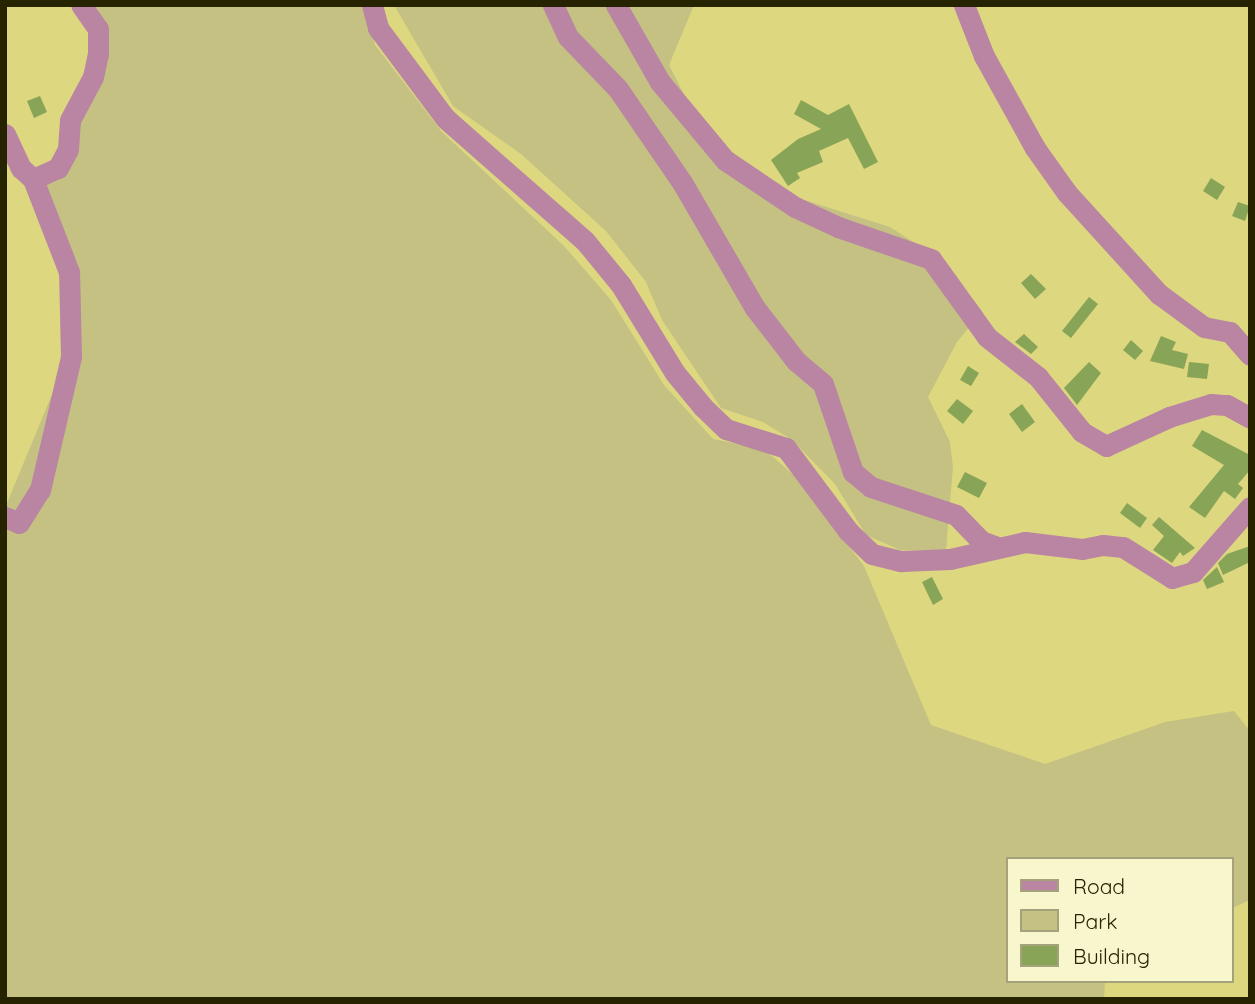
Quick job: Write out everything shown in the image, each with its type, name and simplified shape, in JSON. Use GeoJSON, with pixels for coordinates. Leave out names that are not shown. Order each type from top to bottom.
{"type":"FeatureCollection","features":[{"type":"Feature","properties":{"kind":"street"},"geometry":{"type":"LineString","coordinates":[[33,179],[58,168],[68,149],[70,120],[93,77],[98,29],[81,5]]}},
{"type":"Feature","properties":{"kind":"street"},"geometry":{"type":"LineString","coordinates":[[372,5],[378,28],[445,118],[586,241],[650,328],[675,373],[726,429],[786,448],[848,531],[872,554],[901,561],[950,559],[995,546],[1025,542],[1082,549],[1103,545],[1123,547],[1172,578],[1193,572],[1250,507]]}},
{"type":"Feature","properties":{"kind":"street"},"geometry":{"type":"LineString","coordinates":[[553,5],[568,37],[618,89],[683,184],[755,308],[796,361],[823,384],[853,472],[871,487],[956,515],[973,535],[995,546]]}},
{"type":"Feature","properties":{"kind":"street"},"geometry":{"type":"LineString","coordinates":[[616,5],[660,82],[725,160],[806,212],[931,258],[987,337],[1038,377],[1082,432],[1106,446],[1169,417],[1211,404],[1227,405],[1250,418]]}},
{"type":"Feature","properties":{"kind":"street"},"geometry":{"type":"LineString","coordinates":[[964,5],[984,56],[1035,148],[1068,193],[1158,294],[1204,327],[1230,332],[1250,355]]}},
{"type":"Feature","properties":{"kind":"street"},"geometry":{"type":"LineString","coordinates":[[5,134],[21,168],[33,179],[69,272],[71,357],[40,490],[19,523],[5,517]]}},
{"type":"Feature","properties":{"kind":"green space"},"geometry":{"type":"Polygon","coordinates":[[[95,5],[364,5],[375,45],[442,132],[564,246],[611,300],[664,385],[713,439],[764,449],[796,477],[864,566],[931,725],[1045,764],[1165,722],[1234,711],[1250,731],[1250,900],[1234,907],[1234,857],[1006,857],[1006,983],[1105,983],[1104,999],[5,999],[5,508],[79,329],[41,181],[65,172],[106,26],[95,5]]]}},
{"type":"Feature","properties":{"kind":"green space"},"geometry":{"type":"Polygon","coordinates":[[[394,5],[694,5],[669,65],[705,135],[801,199],[890,227],[940,259],[982,311],[957,342],[928,397],[950,442],[953,467],[946,550],[900,550],[866,535],[835,484],[792,440],[763,422],[721,408],[662,320],[646,282],[606,231],[521,154],[453,106],[394,5]]]}},
{"type":"Feature","properties":{"kind":"building"},"geometry":{"type":"Polygon","coordinates":[[[40,96],[47,112],[34,118],[27,101],[40,96]]]}},
{"type":"Feature","properties":{"kind":"building"},"geometry":{"type":"Polygon","coordinates":[[[801,100],[828,115],[849,104],[878,162],[864,169],[848,138],[819,151],[823,162],[797,173],[800,178],[788,186],[771,160],[798,139],[821,129],[794,114],[801,100]]]}},
{"type":"Feature","properties":{"kind":"building"},"geometry":{"type":"Polygon","coordinates":[[[1211,178],[1225,187],[1217,200],[1203,191],[1211,178]]]}},
{"type":"Feature","properties":{"kind":"building"},"geometry":{"type":"Polygon","coordinates":[[[1238,202],[1250,206],[1245,221],[1232,216],[1238,202]]]}},
{"type":"Feature","properties":{"kind":"building"},"geometry":{"type":"Polygon","coordinates":[[[1031,274],[1046,289],[1035,299],[1021,283],[1031,274]]]}},
{"type":"Feature","properties":{"kind":"building"},"geometry":{"type":"Polygon","coordinates":[[[1089,297],[1098,304],[1071,338],[1062,331],[1089,297]]]}},
{"type":"Feature","properties":{"kind":"building"},"geometry":{"type":"Polygon","coordinates":[[[1024,334],[1038,347],[1031,354],[1015,342],[1024,334]]]}},
{"type":"Feature","properties":{"kind":"building"},"geometry":{"type":"Polygon","coordinates":[[[1161,336],[1176,342],[1172,350],[1188,354],[1184,369],[1150,361],[1161,336]]]}},
{"type":"Feature","properties":{"kind":"building"},"geometry":{"type":"Polygon","coordinates":[[[1131,340],[1143,351],[1135,360],[1123,350],[1131,340]]]}},
{"type":"Feature","properties":{"kind":"building"},"geometry":{"type":"Polygon","coordinates":[[[1089,362],[1101,373],[1077,405],[1064,388],[1089,362]]]}},
{"type":"Feature","properties":{"kind":"building"},"geometry":{"type":"Polygon","coordinates":[[[1189,362],[1209,364],[1207,379],[1187,377],[1189,362]]]}},
{"type":"Feature","properties":{"kind":"building"},"geometry":{"type":"Polygon","coordinates":[[[968,366],[979,373],[971,386],[960,380],[968,366]]]}},
{"type":"Feature","properties":{"kind":"building"},"geometry":{"type":"Polygon","coordinates":[[[957,399],[973,411],[963,424],[947,411],[957,399]]]}},
{"type":"Feature","properties":{"kind":"building"},"geometry":{"type":"Polygon","coordinates":[[[1022,404],[1035,422],[1022,432],[1009,414],[1022,404]]]}},
{"type":"Feature","properties":{"kind":"building"},"geometry":{"type":"Polygon","coordinates":[[[1202,430],[1250,455],[1250,470],[1238,484],[1243,488],[1235,499],[1224,491],[1205,518],[1189,507],[1224,465],[1192,446],[1202,430]]]}},
{"type":"Feature","properties":{"kind":"building"},"geometry":{"type":"Polygon","coordinates":[[[965,472],[987,483],[979,498],[957,487],[965,472]]]}},
{"type":"Feature","properties":{"kind":"building"},"geometry":{"type":"Polygon","coordinates":[[[1127,503],[1147,518],[1140,528],[1120,513],[1127,503]]]}},
{"type":"Feature","properties":{"kind":"building"},"geometry":{"type":"Polygon","coordinates":[[[1159,517],[1195,548],[1183,556],[1180,552],[1172,563],[1153,550],[1164,536],[1152,525],[1159,517]]]}},
{"type":"Feature","properties":{"kind":"building"},"geometry":{"type":"Polygon","coordinates":[[[1250,546],[1250,562],[1223,575],[1218,563],[1227,554],[1250,546]]]}},
{"type":"Feature","properties":{"kind":"building"},"geometry":{"type":"Polygon","coordinates":[[[1217,567],[1224,582],[1207,589],[1203,580],[1217,567]]]}},
{"type":"Feature","properties":{"kind":"building"},"geometry":{"type":"Polygon","coordinates":[[[932,577],[943,599],[933,605],[922,582],[932,577]]]}}]}
